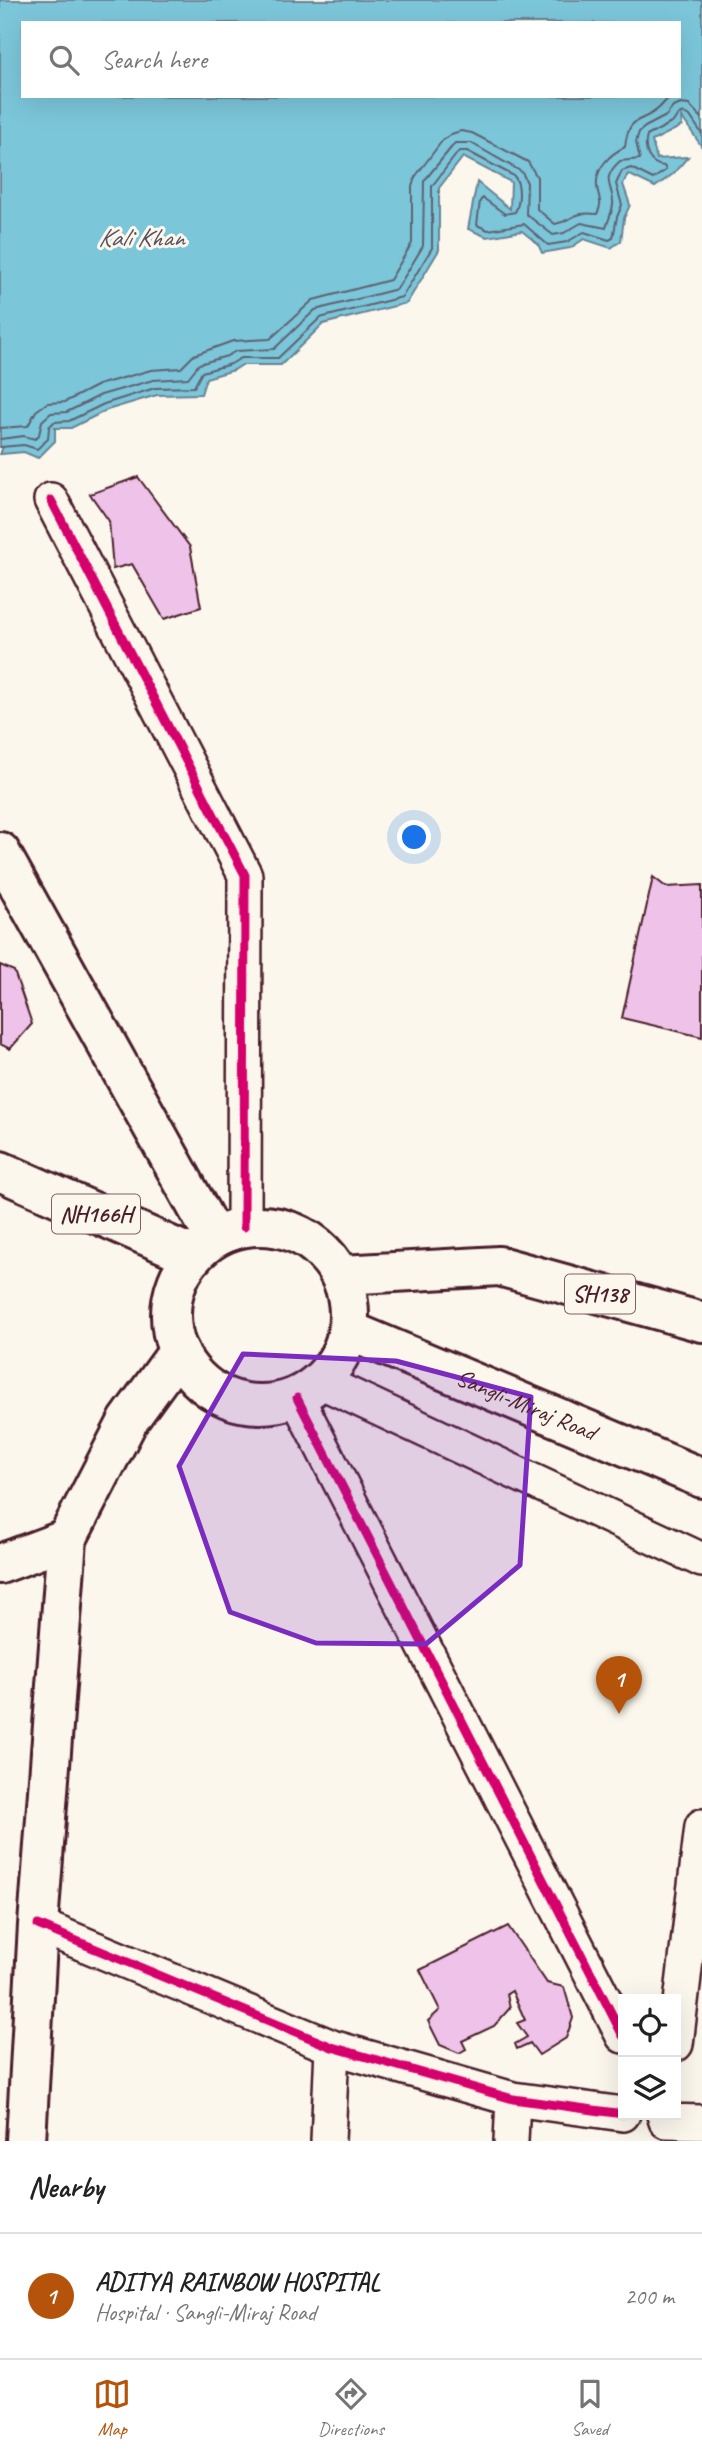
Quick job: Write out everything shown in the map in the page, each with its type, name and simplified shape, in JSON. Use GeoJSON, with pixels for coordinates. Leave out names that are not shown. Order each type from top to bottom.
{"type":"FeatureCollection","features":[{"type":"Feature","properties":{"kind":"main road"},"geometry":{"type":"LineString","coordinates":[[0,852],[217,1240]]}},
{"type":"Feature","properties":{"kind":"main road","name":"NH166H"},"geometry":{"type":"LineString","coordinates":[[0,1171],[217,1240]]}},
{"type":"Feature","properties":{"kind":"main road"},"geometry":{"type":"LineString","coordinates":[[272,1226],[301,1235],[324,1251],[342,1275],[350,1302],[350,1331],[310,1390],[237,1402],[210,1390],[188,1369],[174,1342],[171,1311],[177,1282],[217,1240],[272,1226]]}},
{"type":"Feature","properties":{"kind":"main road","name":"SH138"},"geometry":{"type":"LineString","coordinates":[[342,1275],[499,1266],[702,1322]]}},
{"type":"Feature","properties":{"kind":"main road","name":"Sangli-Miraj Road"},"geometry":{"type":"LineString","coordinates":[[350,1331],[702,1478]]}},
{"type":"Feature","properties":{"kind":"main road"},"geometry":{"type":"LineString","coordinates":[[26,2141],[38,1925],[67,1539],[128,1421],[179,1351]]}},
{"type":"Feature","properties":{"kind":"main road"},"geometry":{"type":"LineString","coordinates":[[0,1564],[67,1539]]}},
{"type":"Feature","properties":{"kind":"street"},"geometry":{"type":"LineString","coordinates":[[51,500],[245,875],[217,1240]]}},
{"type":"Feature","properties":{"kind":"street"},"geometry":{"type":"LineString","coordinates":[[310,1390],[702,1560]]}},
{"type":"Feature","properties":{"kind":"street"},"geometry":{"type":"LineString","coordinates":[[310,1390],[618,2026]]}},
{"type":"Feature","properties":{"kind":"street"},"geometry":{"type":"LineString","coordinates":[[681,2002],[702,1826]]}},
{"type":"Feature","properties":{"kind":"street"},"geometry":{"type":"LineString","coordinates":[[38,1925],[332,2047],[513,2099],[618,2114]]}},
{"type":"Feature","properties":{"kind":"street"},"geometry":{"type":"LineString","coordinates":[[328,2141],[332,2047]]}},
{"type":"Feature","properties":{"kind":"street"},"geometry":{"type":"LineString","coordinates":[[511,2141],[513,2099]]}},
{"type":"Feature","properties":{"kind":"street"},"geometry":{"type":"LineString","coordinates":[[665,2123],[702,2122]]}},
{"type":"Feature","properties":{"kind":"highlighted area"},"geometry":{"type":"Polygon","coordinates":[[[243,1354],[396,1361],[531,1397],[520,1565],[426,1644],[316,1643],[230,1612],[179,1466],[243,1354]]]}},
{"type":"Feature","properties":{"kind":"water","name":"Kali Khan"},"geometry":{"type":"Polygon","coordinates":[[[0,0],[702,0],[702,147],[681,116],[682,126],[652,141],[657,159],[688,157],[673,174],[655,187],[628,174],[623,184],[630,205],[624,218],[621,241],[611,248],[584,239],[570,248],[542,253],[538,244],[522,231],[487,237],[468,229],[477,182],[510,209],[511,182],[463,157],[439,188],[439,250],[407,303],[323,324],[281,365],[242,365],[206,378],[201,394],[157,395],[107,410],[71,428],[55,428],[55,441],[38,458],[24,452],[0,454],[3,447],[0,447],[0,0]]]}},
{"type":"Feature","properties":{"kind":"building"},"geometry":{"type":"Polygon","coordinates":[[[138,477],[190,547],[201,607],[164,619],[132,564],[113,569],[109,521],[90,494],[138,477]]]}},
{"type":"Feature","properties":{"kind":"building"},"geometry":{"type":"Polygon","coordinates":[[[653,877],[666,887],[702,885],[702,1037],[622,1018],[653,877]]]}},
{"type":"Feature","properties":{"kind":"building"},"geometry":{"type":"Polygon","coordinates":[[[0,965],[14,971],[32,1024],[10,1049],[0,1044],[0,965]]]}},
{"type":"Feature","properties":{"kind":"building"},"geometry":{"type":"Polygon","coordinates":[[[508,1926],[547,1983],[564,1987],[573,2018],[566,2038],[539,2055],[530,2043],[517,2049],[515,2044],[527,2037],[517,2023],[525,2020],[512,1991],[507,1994],[510,2008],[494,2026],[462,2041],[466,2049],[459,2053],[440,2045],[428,2021],[440,2010],[420,1970],[508,1926]]]}},
{"type":"Feature","properties":{"kind":"cycle path"},"geometry":{"type":"LineString","coordinates":[[51,500],[245,875],[244,1227]]}},
{"type":"Feature","properties":{"kind":"cycle path"},"geometry":{"type":"LineString","coordinates":[[297,1398],[618,2026]]}},
{"type":"Feature","properties":{"kind":"cycle path"},"geometry":{"type":"LineString","coordinates":[[38,1925],[332,2047],[513,2099],[618,2113]]}},
{"type":"Feature","properties":{"kind":"place","name":"ADITYA RAINBOW HOSPITAL"},"geometry":{"type":"Point","coordinates":[619,1714]}}]}
